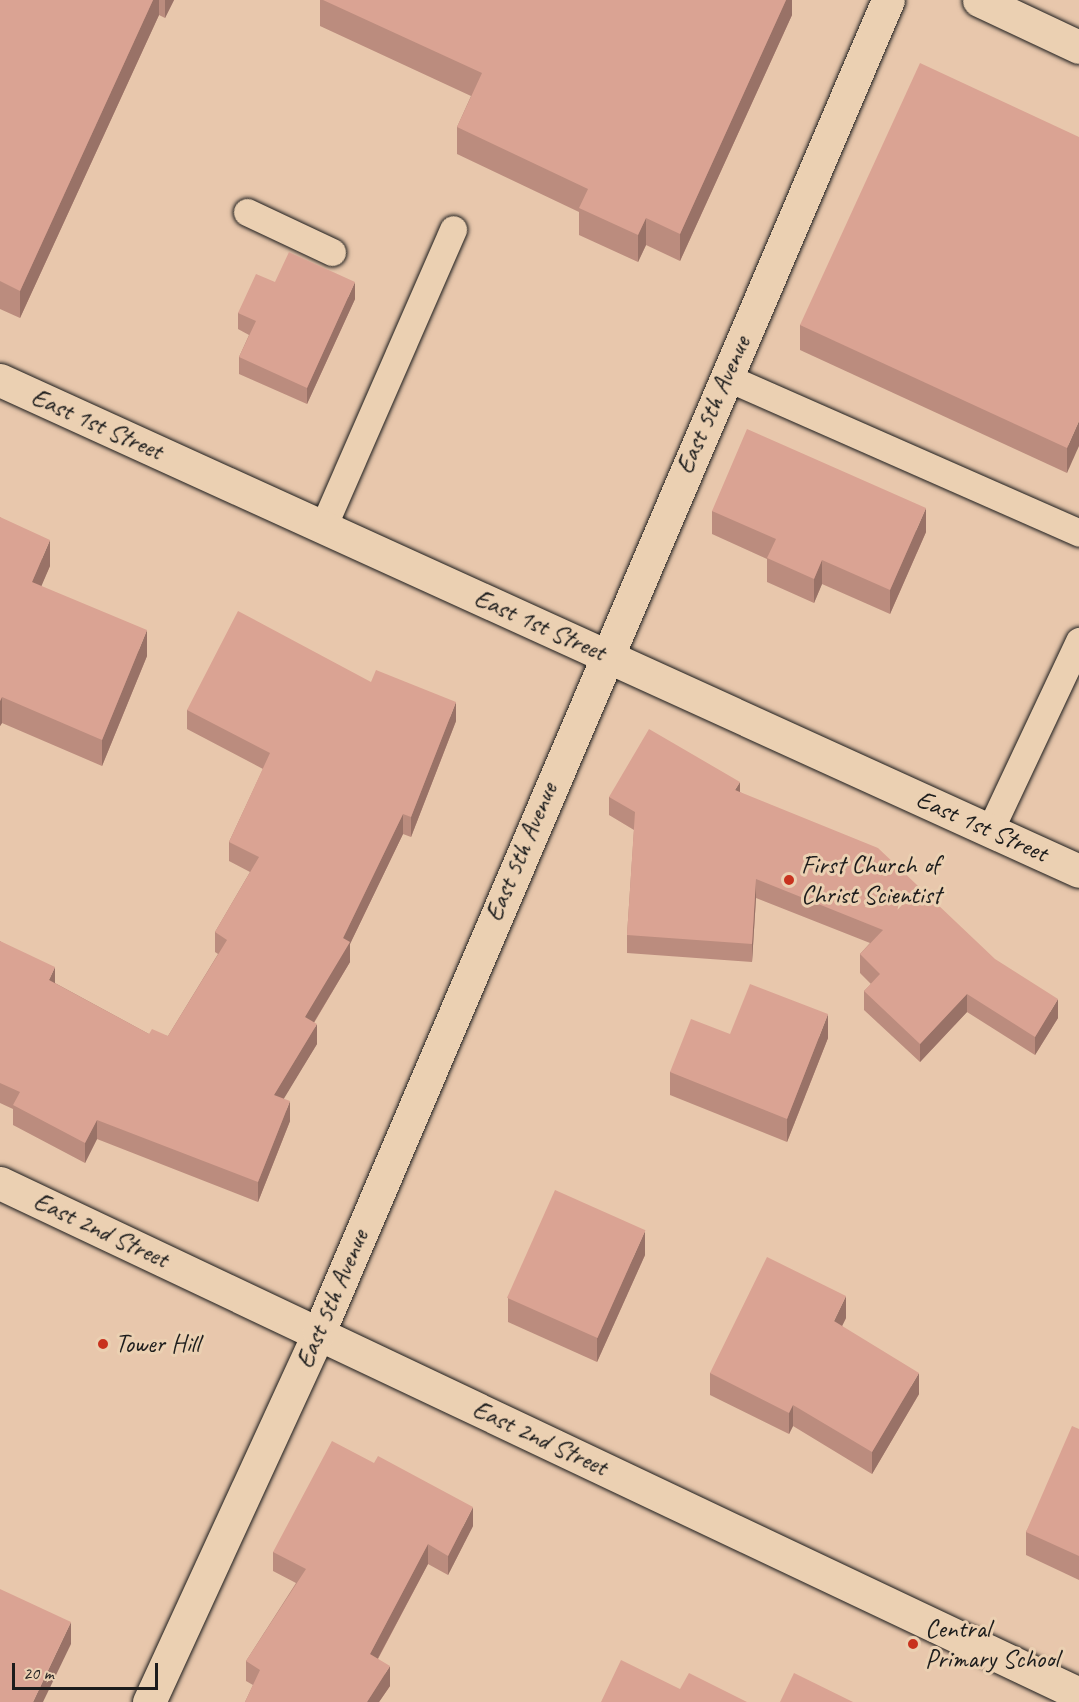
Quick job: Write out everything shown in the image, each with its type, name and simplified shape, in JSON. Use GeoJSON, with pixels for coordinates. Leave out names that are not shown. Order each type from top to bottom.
{"type":"FeatureCollection","features":[{"type":"Feature","properties":{"kind":"street","name":"East 5th Avenue"},"geometry":{"type":"LineString","coordinates":[[149,1702],[319,1332],[604,654],[888,0]]}},
{"type":"Feature","properties":{"kind":"street"},"geometry":{"type":"LineString","coordinates":[[979,0],[1079,47]]}},
{"type":"Feature","properties":{"kind":"street","name":"East 1st Street"},"geometry":{"type":"LineString","coordinates":[[0,380],[1079,871]]}},
{"type":"Feature","properties":{"kind":"street","name":"East 2nd Street"},"geometry":{"type":"LineString","coordinates":[[0,1183],[319,1332],[1079,1694]]}},
{"type":"Feature","properties":{"kind":"lane"},"geometry":{"type":"LineString","coordinates":[[247,212],[332,252]]}},
{"type":"Feature","properties":{"kind":"lane"},"geometry":{"type":"LineString","coordinates":[[323,527],[453,229]]}},
{"type":"Feature","properties":{"kind":"lane"},"geometry":{"type":"LineString","coordinates":[[726,377],[1079,533]]}},
{"type":"Feature","properties":{"kind":"lane"},"geometry":{"type":"LineString","coordinates":[[990,830],[1079,641]]}},
{"type":"Feature","properties":{"kind":"building"},"geometry":{"type":"Polygon","coordinates":[[[0,0],[153,0],[20,291],[0,281],[0,0]]]}},
{"type":"Feature","properties":{"kind":"building"},"geometry":{"type":"Polygon","coordinates":[[[323,0],[786,0],[680,234],[646,218],[638,235],[579,208],[588,189],[457,127],[482,73],[323,0]]]}},
{"type":"Feature","properties":{"kind":"building"},"geometry":{"type":"Polygon","coordinates":[[[920,63],[1079,137],[1079,421],[1067,448],[800,325],[920,63]]]}},
{"type":"Feature","properties":{"kind":"building"},"geometry":{"type":"Polygon","coordinates":[[[289,252],[355,282],[307,388],[239,357],[256,321],[238,313],[256,274],[275,282],[289,252]]]}},
{"type":"Feature","properties":{"kind":"building"},"geometry":{"type":"Polygon","coordinates":[[[747,429],[926,508],[890,590],[822,560],[814,579],[767,558],[776,539],[712,511],[747,429]]]}},
{"type":"Feature","properties":{"kind":"building"},"geometry":{"type":"Polygon","coordinates":[[[0,517],[50,540],[32,582],[147,630],[102,740],[2,697],[0,701],[0,517]]]}},
{"type":"Feature","properties":{"kind":"building"},"geometry":{"type":"Polygon","coordinates":[[[238,611],[371,682],[376,670],[456,702],[411,817],[403,814],[343,938],[350,942],[305,1017],[317,1024],[274,1095],[290,1101],[258,1182],[97,1120],[85,1143],[13,1105],[20,1092],[0,1083],[0,941],[55,967],[49,980],[149,1034],[152,1029],[168,1036],[227,940],[215,932],[259,857],[229,842],[270,753],[187,710],[238,611]]]}},
{"type":"Feature","properties":{"kind":"building"},"geometry":{"type":"Polygon","coordinates":[[[649,729],[740,782],[735,790],[878,848],[995,959],[1058,999],[1035,1037],[967,994],[920,1044],[864,991],[880,974],[860,954],[883,930],[756,879],[752,944],[627,935],[635,812],[609,797],[649,729]]]}},
{"type":"Feature","properties":{"kind":"building"},"geometry":{"type":"Polygon","coordinates":[[[750,984],[828,1014],[787,1119],[670,1072],[691,1019],[730,1034],[750,984]]]}},
{"type":"Feature","properties":{"kind":"building"},"geometry":{"type":"Polygon","coordinates":[[[555,1190],[645,1230],[597,1338],[507,1298],[555,1190]]]}},
{"type":"Feature","properties":{"kind":"building"},"geometry":{"type":"Polygon","coordinates":[[[767,1257],[846,1296],[834,1321],[919,1373],[872,1452],[793,1405],[789,1413],[710,1373],[767,1257]]]}},
{"type":"Feature","properties":{"kind":"building"},"geometry":{"type":"Polygon","coordinates":[[[1072,1426],[1079,1429],[1079,1556],[1026,1532],[1072,1426]]]}},
{"type":"Feature","properties":{"kind":"building"},"geometry":{"type":"Polygon","coordinates":[[[332,1441],[374,1463],[378,1456],[473,1507],[448,1556],[428,1544],[370,1654],[390,1666],[367,1702],[245,1702],[260,1670],[246,1661],[306,1569],[273,1552],[332,1441]]]}},
{"type":"Feature","properties":{"kind":"building"},"geometry":{"type":"Polygon","coordinates":[[[0,1589],[71,1622],[33,1702],[0,1702],[0,1589]]]}},
{"type":"Feature","properties":{"kind":"building"},"geometry":{"type":"Polygon","coordinates":[[[621,1660],[680,1689],[689,1673],[747,1702],[601,1702],[621,1660]]]}},
{"type":"Feature","properties":{"kind":"building"},"geometry":{"type":"Polygon","coordinates":[[[794,1673],[853,1702],[780,1702],[794,1673]]]}},
{"type":"Feature","properties":{"kind":"place","name":"First Church of Christ Scientist"},"geometry":{"type":"Point","coordinates":[789,880]}},
{"type":"Feature","properties":{"kind":"place","name":"Tower Hill"},"geometry":{"type":"Point","coordinates":[103,1344]}},
{"type":"Feature","properties":{"kind":"place","name":"Central Primary School"},"geometry":{"type":"Point","coordinates":[913,1644]}}]}
